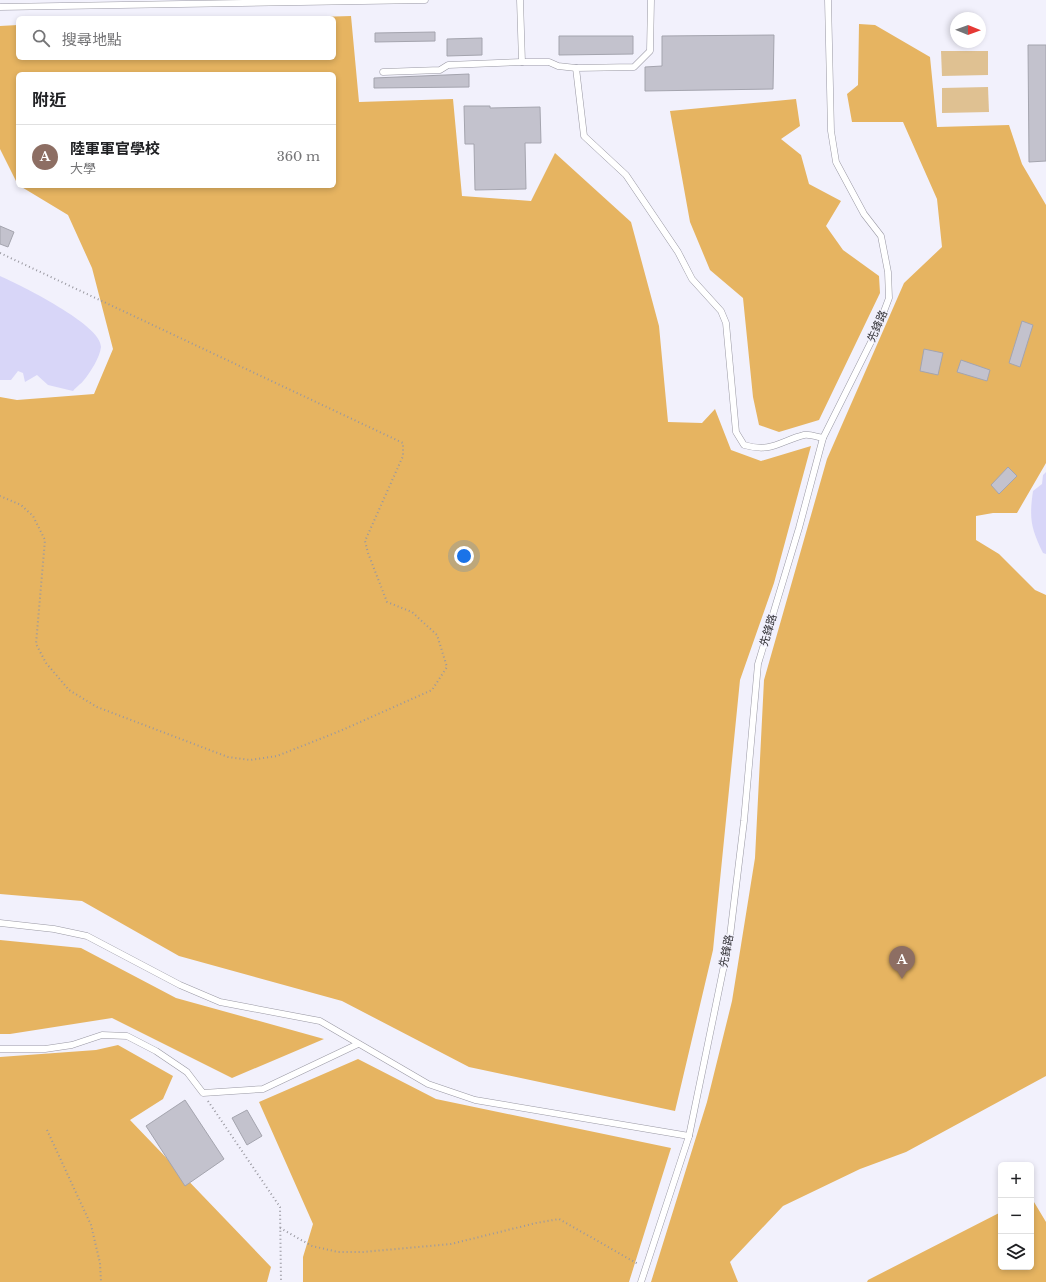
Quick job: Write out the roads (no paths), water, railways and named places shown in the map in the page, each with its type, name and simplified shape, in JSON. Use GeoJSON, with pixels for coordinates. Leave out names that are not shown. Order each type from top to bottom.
{"type":"FeatureCollection","features":[{"type":"Feature","properties":{"kind":"lane"},"geometry":{"type":"LineString","coordinates":[[0,7],[16,3],[425,0]]}},
{"type":"Feature","properties":{"kind":"lane"},"geometry":{"type":"LineString","coordinates":[[520,0],[522,62]]}},
{"type":"Feature","properties":{"kind":"lane"},"geometry":{"type":"LineString","coordinates":[[383,72],[440,70],[448,65],[522,62],[549,62],[558,66],[576,68],[634,67],[650,51],[651,0]]}},
{"type":"Feature","properties":{"kind":"lane","name":"先鋒路"},"geometry":{"type":"LineString","coordinates":[[641,1282],[689,1136],[730,936],[744,821],[758,664],[799,528],[823,438],[877,330],[889,298],[888,272],[880,236],[864,214],[836,162],[831,131],[828,0]]}},
{"type":"Feature","properties":{"kind":"lane"},"geometry":{"type":"LineString","coordinates":[[576,68],[584,136],[626,176],[678,252],[692,279],[721,311],[726,323],[736,432],[744,445],[754,448],[770,448],[806,435],[823,438]]}},
{"type":"Feature","properties":{"kind":"lane"},"geometry":{"type":"LineString","coordinates":[[0,923],[54,929],[86,936],[180,985],[220,1002],[320,1021],[428,1084],[475,1100],[689,1136]]}},
{"type":"Feature","properties":{"kind":"lane"},"geometry":{"type":"LineString","coordinates":[[0,1049],[44,1049],[72,1045],[102,1035],[127,1036],[156,1051],[187,1072],[203,1093],[263,1090],[358,1044]]}},
{"type":"Feature","properties":{"kind":"water"},"geometry":{"type":"Polygon","coordinates":[[[0,276],[41,297],[75,317],[98,338],[101,347],[97,360],[83,382],[73,391],[48,385],[37,375],[25,382],[23,373],[18,371],[11,380],[0,380],[0,276]]]}},
{"type":"Feature","properties":{"kind":"water"},"geometry":{"type":"Polygon","coordinates":[[[1046,472],[1046,554],[1043,553],[1036,537],[1032,523],[1031,509],[1033,491],[1042,484],[1043,475],[1046,472]]]}},
{"type":"Feature","properties":{"kind":"place","name":"陸軍軍官學校"},"geometry":{"type":"Point","coordinates":[902,979]}}]}
